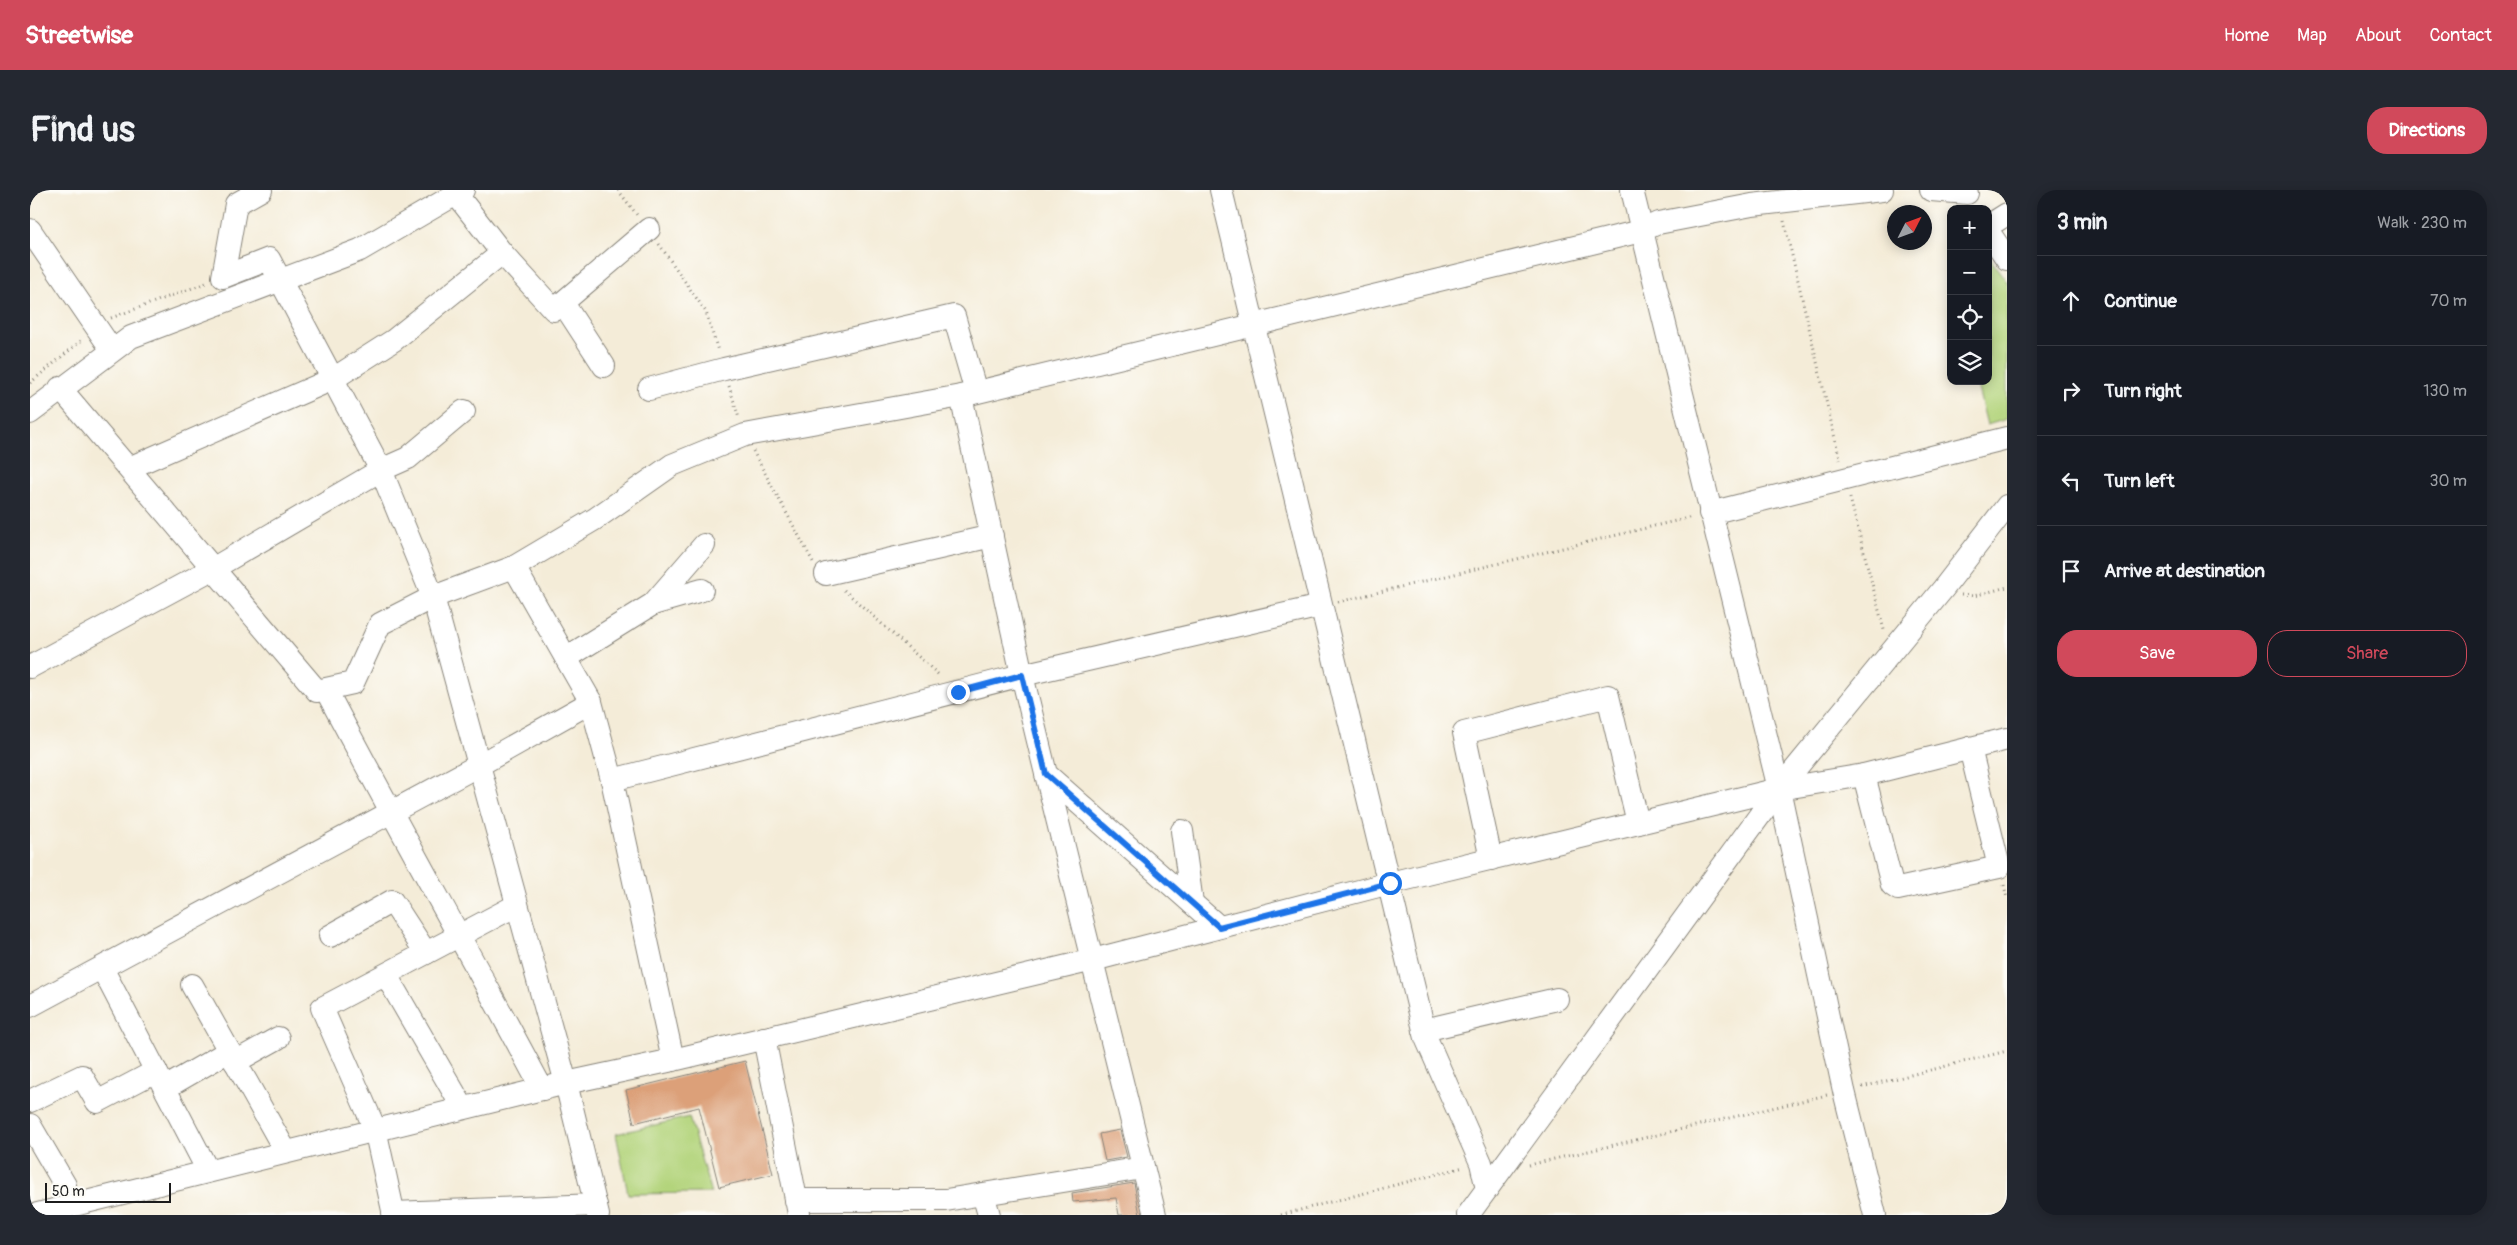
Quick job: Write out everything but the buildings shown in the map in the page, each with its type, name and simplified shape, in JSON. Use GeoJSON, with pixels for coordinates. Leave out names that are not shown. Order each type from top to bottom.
{"type":"FeatureCollection","features":[{"type":"Feature","properties":{"kind":"street"},"geometry":{"type":"LineString","coordinates":[[261,190],[236,204],[224,277],[269,258],[381,470],[432,597],[479,765],[566,1083],[597,1210],[394,1214],[375,1129],[322,1008],[517,905]]}},
{"type":"Feature","properties":{"kind":"street"},"geometry":{"type":"LineString","coordinates":[[1221,190],[1424,1030],[1481,1163],[1487,1189]]}},
{"type":"Feature","properties":{"kind":"street"},"geometry":{"type":"LineString","coordinates":[[1632,190],[1779,789],[1844,1091],[1875,1215]]}},
{"type":"Feature","properties":{"kind":"street"},"geometry":{"type":"LineString","coordinates":[[60,388],[317,691],[353,683],[380,624],[432,597],[514,567],[595,519],[672,465],[744,436],[969,394],[1253,327],[1641,231],[1658,223],[1752,198],[1779,203],[1882,190]]}},
{"type":"Feature","properties":{"kind":"street"},"geometry":{"type":"LineString","coordinates":[[1931,190],[1970,197]]}},
{"type":"Feature","properties":{"kind":"street"},"geometry":{"type":"LineString","coordinates":[[30,413],[60,388],[131,337],[360,250],[450,194],[554,310],[649,229]]}},
{"type":"Feature","properties":{"kind":"street"},"geometry":{"type":"LineString","coordinates":[[1992,223],[2007,214]]}},
{"type":"Feature","properties":{"kind":"street"},"geometry":{"type":"LineString","coordinates":[[30,230],[112,350]]}},
{"type":"Feature","properties":{"kind":"street"},"geometry":{"type":"LineString","coordinates":[[1992,237],[2007,259]]}},
{"type":"Feature","properties":{"kind":"street"},"geometry":{"type":"LineString","coordinates":[[129,468],[333,379],[394,340],[502,253]]}},
{"type":"Feature","properties":{"kind":"street"},"geometry":{"type":"LineString","coordinates":[[563,303],[604,366]]}},
{"type":"Feature","properties":{"kind":"street"},"geometry":{"type":"LineString","coordinates":[[648,390],[724,369],[954,316],[969,394],[992,536],[1022,675],[1154,1215]]}},
{"type":"Feature","properties":{"kind":"street"},"geometry":{"type":"LineString","coordinates":[[30,667],[214,568],[381,470],[408,458],[464,412]]}},
{"type":"Feature","properties":{"kind":"street"},"geometry":{"type":"LineString","coordinates":[[1710,513],[2007,438]]}},
{"type":"Feature","properties":{"kind":"street"},"geometry":{"type":"LineString","coordinates":[[1468,1215],[1779,789],[1944,589],[2007,506]]}},
{"type":"Feature","properties":{"kind":"street"},"geometry":{"type":"LineString","coordinates":[[826,574],[992,536]]}},
{"type":"Feature","properties":{"kind":"street"},"geometry":{"type":"LineString","coordinates":[[653,604],[704,545]]}},
{"type":"Feature","properties":{"kind":"street"},"geometry":{"type":"LineString","coordinates":[[514,567],[591,702],[612,780],[673,1060]]}},
{"type":"Feature","properties":{"kind":"street"},"geometry":{"type":"LineString","coordinates":[[566,658],[653,604],[702,590]]}},
{"type":"Feature","properties":{"kind":"street"},"geometry":{"type":"LineString","coordinates":[[612,780],[1022,675],[1321,606]]}},
{"type":"Feature","properties":{"kind":"street"},"geometry":{"type":"LineString","coordinates":[[326,690],[390,813],[460,935],[542,1089]]}},
{"type":"Feature","properties":{"kind":"street"},"geometry":{"type":"LineString","coordinates":[[1491,858],[1464,733],[1608,696],[1638,823]]}},
{"type":"Feature","properties":{"kind":"street"},"geometry":{"type":"LineString","coordinates":[[30,1006],[479,765],[591,702]]}},
{"type":"Feature","properties":{"kind":"street"},"geometry":{"type":"LineString","coordinates":[[34,1215],[566,1083],[673,1060],[1093,960],[1491,858],[1779,789],[1864,774],[2007,739]]}},
{"type":"Feature","properties":{"kind":"street"},"geometry":{"type":"LineString","coordinates":[[1864,774],[1892,885],[1898,889],[2000,867],[1998,823],[1970,748]]}},
{"type":"Feature","properties":{"kind":"street"},"geometry":{"type":"LineString","coordinates":[[1046,774],[1219,927]]}},
{"type":"Feature","properties":{"kind":"street"},"geometry":{"type":"LineString","coordinates":[[1182,831],[1192,903]]}},
{"type":"Feature","properties":{"kind":"street"},"geometry":{"type":"LineString","coordinates":[[330,936],[392,901],[426,953]]}},
{"type":"Feature","properties":{"kind":"street"},"geometry":{"type":"LineString","coordinates":[[102,968],[208,1171]]}},
{"type":"Feature","properties":{"kind":"street"},"geometry":{"type":"LineString","coordinates":[[386,975],[463,1108]]}},
{"type":"Feature","properties":{"kind":"street"},"geometry":{"type":"LineString","coordinates":[[192,985],[286,1152]]}},
{"type":"Feature","properties":{"kind":"street"},"geometry":{"type":"LineString","coordinates":[[1424,1030],[1557,1000]]}},
{"type":"Feature","properties":{"kind":"street"},"geometry":{"type":"LineString","coordinates":[[30,1101],[82,1076],[97,1102],[232,1056],[278,1038]]}},
{"type":"Feature","properties":{"kind":"street"},"geometry":{"type":"LineString","coordinates":[[764,1038],[798,1208],[926,1207],[946,1200],[986,1204],[1144,1168]]}},
{"type":"Feature","properties":{"kind":"street"},"geometry":{"type":"LineString","coordinates":[[30,1125],[65,1185]]}},
{"type":"Feature","properties":{"kind":"path"},"geometry":{"type":"LineString","coordinates":[[618,190],[649,229],[706,312],[744,436]]}},
{"type":"Feature","properties":{"kind":"path"},"geometry":{"type":"LineString","coordinates":[[1779,203],[1845,479],[1886,635],[1896,646]]}},
{"type":"Feature","properties":{"kind":"path"},"geometry":{"type":"LineString","coordinates":[[1321,606],[1710,513]]}},
{"type":"Feature","properties":{"kind":"path"},"geometry":{"type":"LineString","coordinates":[[1944,589],[1958,595],[1974,596],[2007,588]]}},
{"type":"Feature","properties":{"kind":"path"},"geometry":{"type":"LineString","coordinates":[[1506,1161],[1516,1168],[2007,1051]]}},
{"type":"Feature","properties":{"kind":"path"},"geometry":{"type":"LineString","coordinates":[[1281,1215],[1481,1163]]}},
{"type":"Feature","properties":{"kind":"green space"},"geometry":{"type":"Polygon","coordinates":[[[1992,261],[2007,282],[2007,419],[1987,425],[1977,385],[1992,385],[1992,261]]]}},
{"type":"Feature","properties":{"kind":"green space"},"geometry":{"type":"Polygon","coordinates":[[[689,1117],[711,1193],[628,1194],[616,1134],[689,1117]]]}},
{"type":"Feature","properties":{"kind":"route"},"geometry":{"type":"LineString","coordinates":[[958,692],[1022,675],[1046,774],[1219,927],[1390,883]]}}]}
